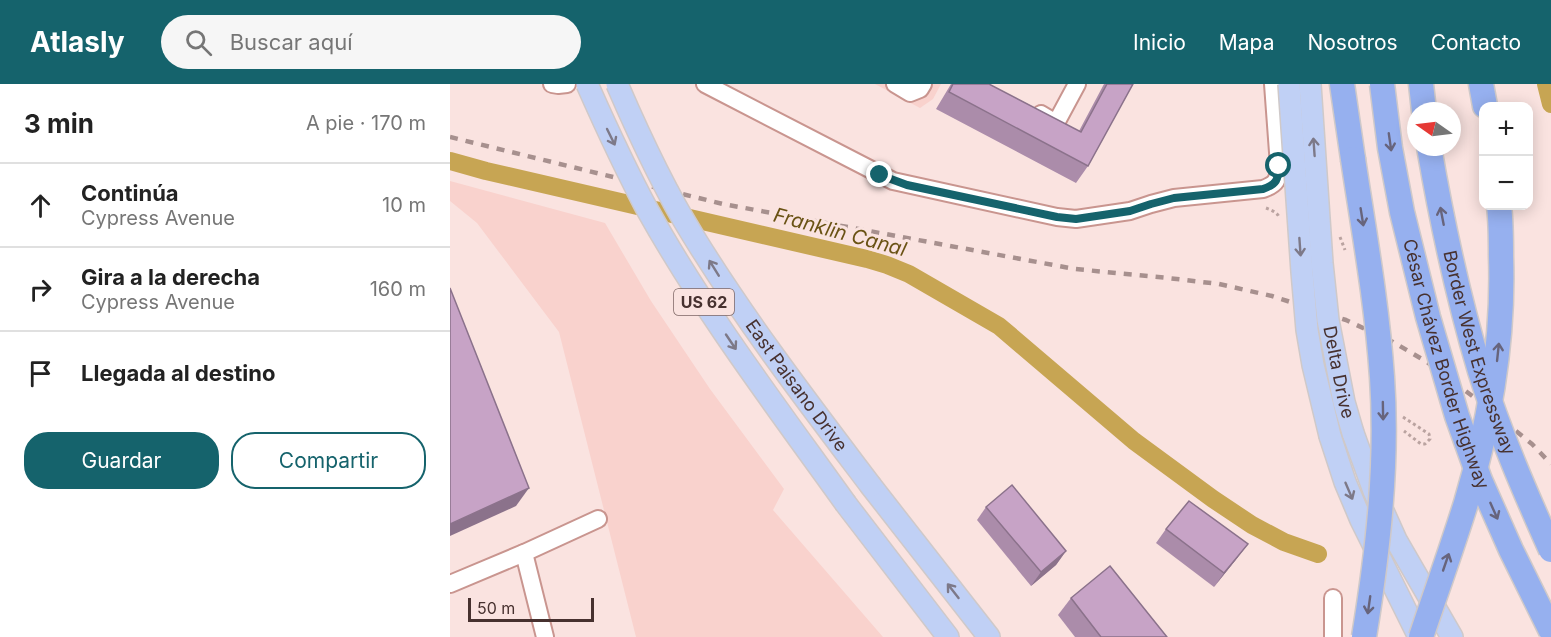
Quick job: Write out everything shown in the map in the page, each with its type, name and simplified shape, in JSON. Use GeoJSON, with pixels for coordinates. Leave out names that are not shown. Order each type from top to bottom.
{"type":"FeatureCollection","features":[{"type":"Feature","properties":{"kind":"highway"},"geometry":{"type":"LineString","coordinates":[[1342,84],[1372,277],[1382,378],[1384,456],[1379,533],[1364,637]]}},
{"type":"Feature","properties":{"kind":"highway","name":"César Chávez Border Highway"},"geometry":{"type":"LineString","coordinates":[[1382,84],[1390,148],[1402,212],[1428,317],[1457,416],[1511,550],[1551,632]]}},
{"type":"Feature","properties":{"kind":"highway"},"geometry":{"type":"LineString","coordinates":[[1421,84],[1423,102]]}},
{"type":"Feature","properties":{"kind":"highway"},"geometry":{"type":"LineString","coordinates":[[1481,84],[1484,102]]}},
{"type":"Feature","properties":{"kind":"highway","name":"Border West Expressway"},"geometry":{"type":"LineString","coordinates":[[1431,156],[1445,237],[1481,373],[1517,473],[1551,550]]}},
{"type":"Feature","properties":{"kind":"highway"},"geometry":{"type":"LineString","coordinates":[[1420,637],[1466,503],[1482,444],[1495,380],[1502,276],[1499,210]]}},
{"type":"Feature","properties":{"kind":"main road","name":"East Paisano Drive"},"geometry":{"type":"LineString","coordinates":[[587,84],[649,212],[752,374],[846,504],[948,637]]}},
{"type":"Feature","properties":{"kind":"main road","name":"East Paisano Drive"},"geometry":{"type":"LineString","coordinates":[[617,84],[658,171],[691,232],[727,289],[771,353],[871,486],[989,637]]}},
{"type":"Feature","properties":{"kind":"main road","name":"Delta Drive"},"geometry":{"type":"LineString","coordinates":[[1289,84],[1302,272],[1307,330],[1313,365],[1330,436],[1345,482],[1361,520],[1420,637]]}},
{"type":"Feature","properties":{"kind":"main road","name":"Delta Drive"},"geometry":{"type":"LineString","coordinates":[[1310,84],[1328,320],[1353,433],[1374,491],[1396,540],[1452,637]]}},
{"type":"Feature","properties":{"kind":"street"},"geometry":{"type":"LineString","coordinates":[[552,84],[567,84]]}},
{"type":"Feature","properties":{"kind":"street"},"geometry":{"type":"LineString","coordinates":[[705,84],[893,181],[1076,219],[1130,211],[1174,198],[1273,186],[1278,178],[1279,166],[1273,84]]}},
{"type":"Feature","properties":{"kind":"street"},"geometry":{"type":"LineString","coordinates":[[895,84],[910,93],[920,89],[923,84]]}},
{"type":"Feature","properties":{"kind":"street"},"geometry":{"type":"LineString","coordinates":[[1027,107],[1056,123],[1077,84]]}},
{"type":"Feature","properties":{"kind":"street"},"geometry":{"type":"LineString","coordinates":[[450,584],[598,519]]}},
{"type":"Feature","properties":{"kind":"street"},"geometry":{"type":"LineString","coordinates":[[524,553],[545,637]]}},
{"type":"Feature","properties":{"kind":"street"},"geometry":{"type":"LineString","coordinates":[[1333,637],[1334,598]]}},
{"type":"Feature","properties":{"kind":"shaded area"},"geometry":{"type":"Polygon","coordinates":[[[875,84],[941,84],[933,99],[920,108],[875,84]]]}},
{"type":"Feature","properties":{"kind":"shaded area"},"geometry":{"type":"Polygon","coordinates":[[[450,181],[605,223],[651,301],[710,389],[784,489],[773,510],[883,637],[636,637],[559,332],[477,223],[450,201],[450,181]]]}},
{"type":"Feature","properties":{"kind":"building"},"geometry":{"type":"Polygon","coordinates":[[[953,84],[989,84],[1081,132],[1107,84],[1133,84],[1088,166],[949,92],[953,84]]]}},
{"type":"Feature","properties":{"kind":"building"},"geometry":{"type":"Polygon","coordinates":[[[450,288],[529,488],[450,524],[450,288]]]}},
{"type":"Feature","properties":{"kind":"building"},"geometry":{"type":"Polygon","coordinates":[[[1012,485],[1066,551],[1041,572],[986,507],[1012,485]]]}},
{"type":"Feature","properties":{"kind":"building"},"geometry":{"type":"Polygon","coordinates":[[[1189,501],[1248,544],[1224,573],[1166,529],[1189,501]]]}},
{"type":"Feature","properties":{"kind":"building"},"geometry":{"type":"Polygon","coordinates":[[[1110,566],[1167,637],[1101,637],[1071,598],[1110,566]]]}},
{"type":"Feature","properties":{"kind":"waterway"},"geometry":{"type":"LineString","coordinates":[[1546,84],[1551,104]]}},
{"type":"Feature","properties":{"kind":"waterway","name":"Franklin Canal"},"geometry":{"type":"LineString","coordinates":[[450,161],[867,259],[909,274],[999,326],[1134,441],[1213,499],[1252,525],[1284,542],[1318,554]]}},
{"type":"Feature","properties":{"kind":"railway"},"geometry":{"type":"LineString","coordinates":[[450,137],[723,204],[1075,269],[1219,284],[1272,296],[1346,320],[1393,342],[1427,362],[1532,444],[1551,464]]}},
{"type":"Feature","properties":{"kind":"route"},"geometry":{"type":"LineString","coordinates":[[880,175],[907,185],[1076,219],[1130,211],[1174,198],[1263,189],[1273,186],[1278,178],[1279,166]]}}]}
